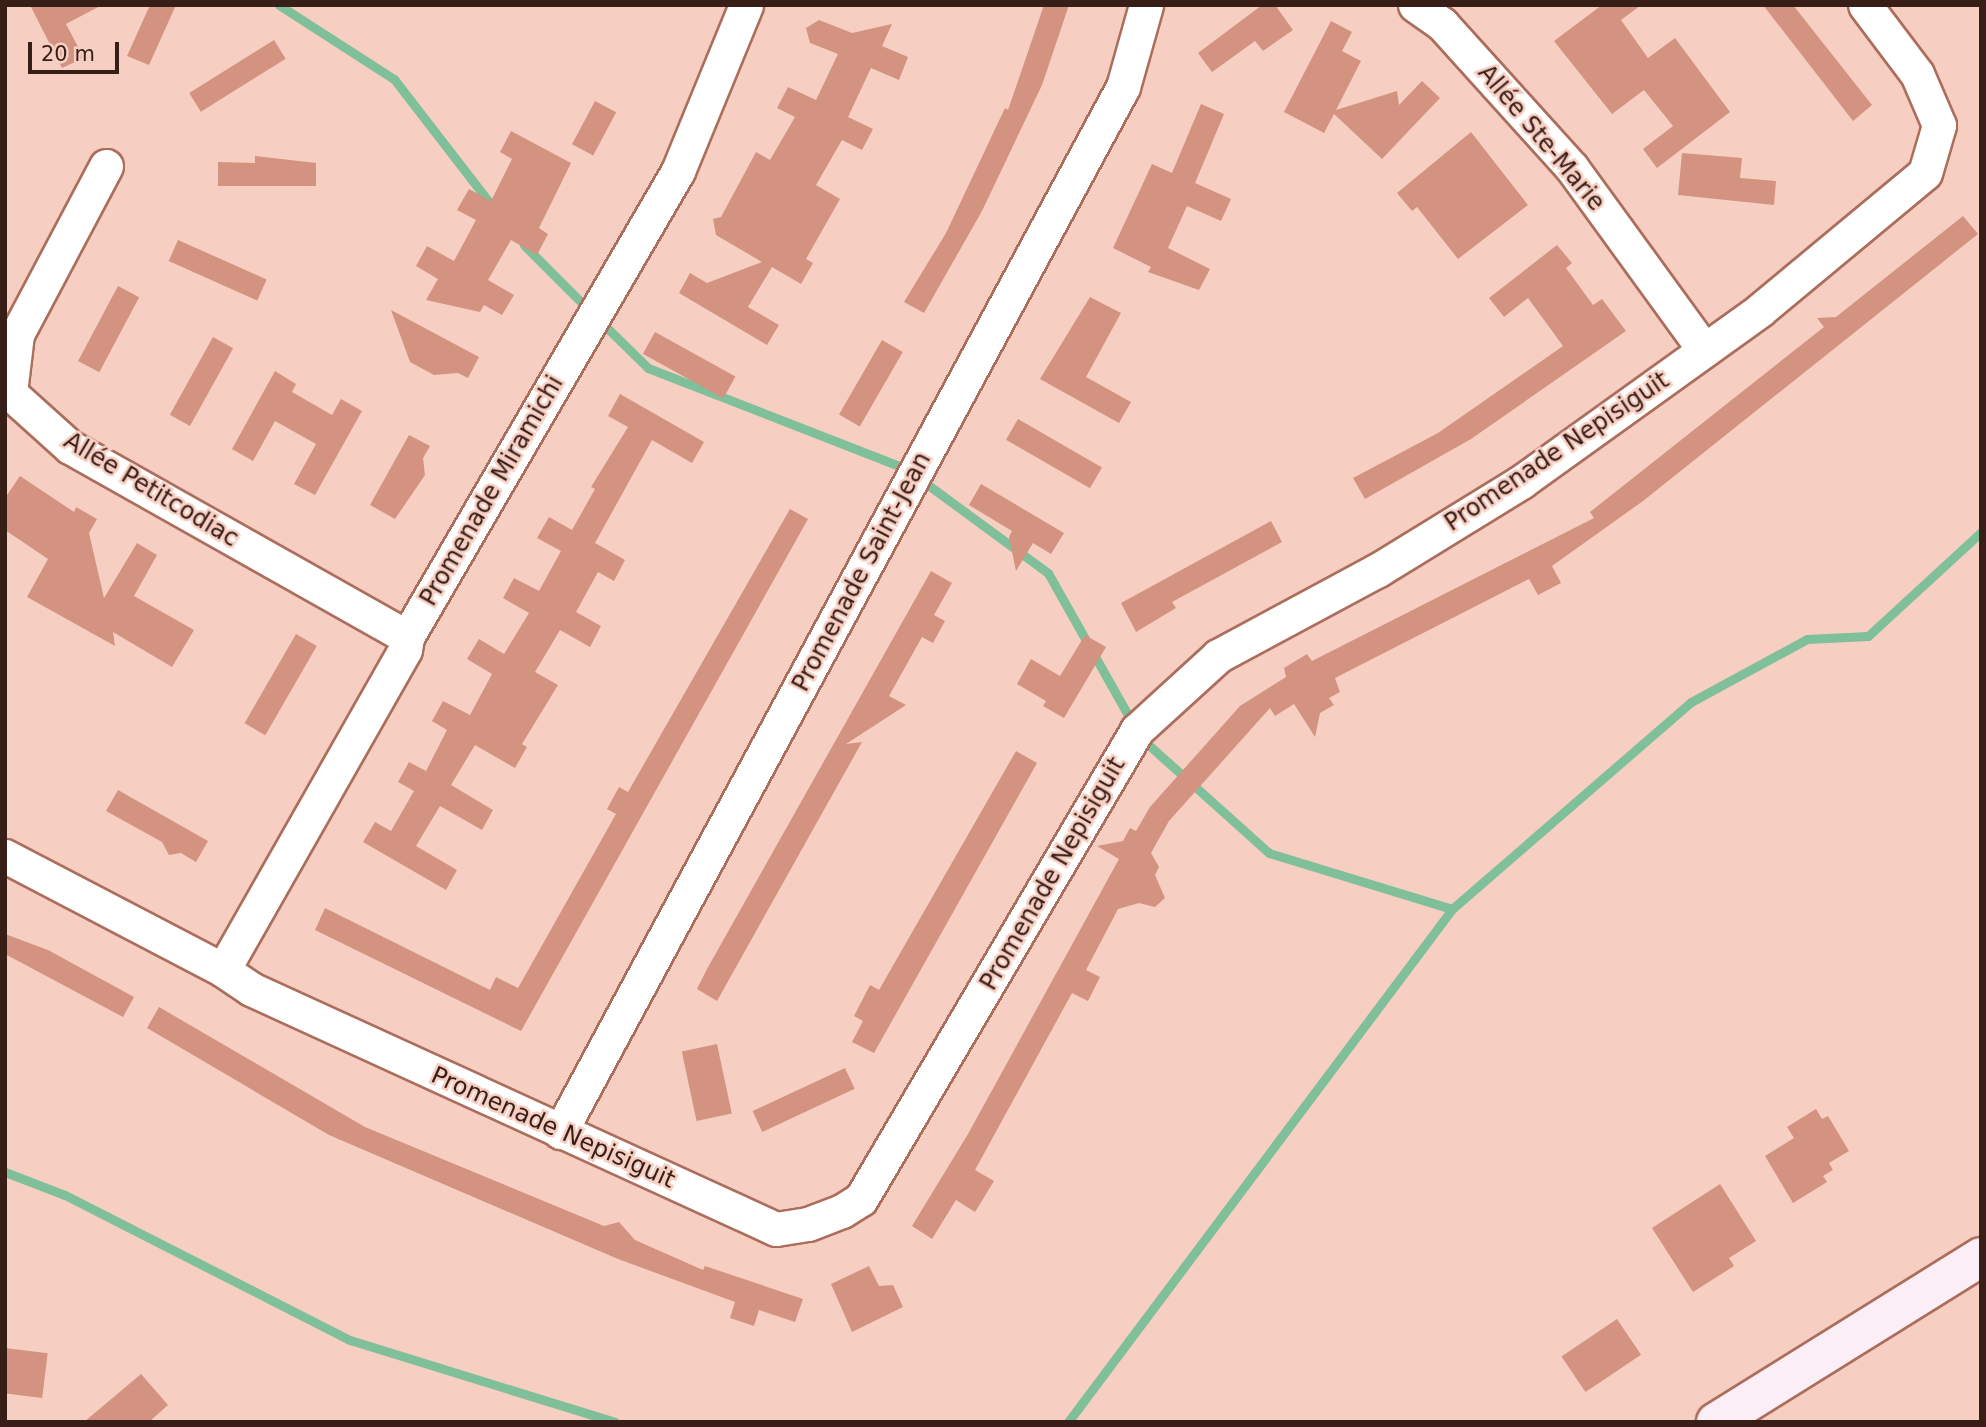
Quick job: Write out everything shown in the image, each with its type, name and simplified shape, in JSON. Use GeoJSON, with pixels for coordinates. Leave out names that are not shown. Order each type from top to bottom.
{"type":"FeatureCollection","features":[{"type":"Feature","properties":{"kind":"street","name":"Promenade Miramichi"},"geometry":{"type":"LineString","coordinates":[[223,970],[405,650],[407,637],[678,171],[746,5]]}},
{"type":"Feature","properties":{"kind":"street","name":"Promenade Saint-Jean"},"geometry":{"type":"LineString","coordinates":[[560,1132],[1123,87],[1146,5]]}},
{"type":"Feature","properties":{"kind":"street","name":"Allée Ste-Marie"},"geometry":{"type":"LineString","coordinates":[[1415,5],[1442,24],[1572,168],[1704,350]]}},
{"type":"Feature","properties":{"kind":"street","name":"Promenade Nepisiguit"},"geometry":{"type":"LineString","coordinates":[[5,856],[223,970],[251,989],[776,1229],[808,1224],[852,1205],[861,1199],[1137,730],[1218,656],[1378,570],[1521,482],[1760,310],[1925,173],[1939,125],[1917,74],[1865,5]]}},
{"type":"Feature","properties":{"kind":"street","name":"Allée Petitcodiac"},"geometry":{"type":"LineString","coordinates":[[106,166],[17,334],[10,393],[71,447],[407,637]]}},
{"type":"Feature","properties":{"kind":"street"},"geometry":{"type":"LineString","coordinates":[[1716,1422],[1981,1257]]}},
{"type":"Feature","properties":{"kind":"building"},"geometry":{"type":"Polygon","coordinates":[[[30,5],[102,5],[66,24],[84,58],[62,68],[30,5]]]}},
{"type":"Feature","properties":{"kind":"building"},"geometry":{"type":"Polygon","coordinates":[[[150,5],[176,5],[149,65],[127,56],[150,5]]]}},
{"type":"Feature","properties":{"kind":"building"},"geometry":{"type":"Polygon","coordinates":[[[1044,5],[1069,5],[1042,85],[982,211],[924,313],[904,302],[946,233],[1005,108],[1008,110],[1044,5]]]}},
{"type":"Feature","properties":{"kind":"building"},"geometry":{"type":"Polygon","coordinates":[[[1262,5],[1275,5],[1293,30],[1263,51],[1255,41],[1212,72],[1198,53],[1262,5]]]}},
{"type":"Feature","properties":{"kind":"building"},"geometry":{"type":"Polygon","coordinates":[[[1602,5],[1641,5],[1621,20],[1648,58],[1675,38],[1730,112],[1657,168],[1643,149],[1673,126],[1644,90],[1612,114],[1554,41],[1602,5]]]}},
{"type":"Feature","properties":{"kind":"building"},"geometry":{"type":"Polygon","coordinates":[[[1763,5],[1793,5],[1872,105],[1853,121],[1763,5]]]}},
{"type":"Feature","properties":{"kind":"building"},"geometry":{"type":"Polygon","coordinates":[[[819,20],[852,33],[892,24],[882,46],[908,57],[899,80],[871,68],[848,117],[873,129],[862,150],[842,140],[816,185],[840,199],[806,259],[813,263],[801,284],[772,267],[748,307],[779,325],[767,345],[679,293],[690,273],[707,283],[762,262],[716,235],[713,219],[721,217],[756,152],[770,160],[795,117],[777,108],[788,87],[816,100],[838,54],[810,43],[806,28],[819,20]]]}},
{"type":"Feature","properties":{"kind":"building"},"geometry":{"type":"Polygon","coordinates":[[[1331,21],[1352,32],[1342,51],[1361,61],[1336,110],[1397,91],[1399,105],[1422,81],[1440,98],[1382,159],[1334,114],[1324,133],[1284,112],[1331,21]]]}},
{"type":"Feature","properties":{"kind":"building"},"geometry":{"type":"Polygon","coordinates":[[[274,40],[286,59],[201,112],[189,93],[274,40]]]}},
{"type":"Feature","properties":{"kind":"building"},"geometry":{"type":"Polygon","coordinates":[[[595,101],[616,112],[593,156],[572,144],[595,101]]]}},
{"type":"Feature","properties":{"kind":"building"},"geometry":{"type":"Polygon","coordinates":[[[1201,104],[1224,114],[1195,183],[1231,199],[1221,221],[1187,206],[1168,248],[1210,269],[1199,290],[1148,272],[1151,267],[1113,248],[1152,164],[1172,173],[1201,104]]]}},
{"type":"Feature","properties":{"kind":"building"},"geometry":{"type":"Polygon","coordinates":[[[511,131],[571,163],[539,228],[548,234],[537,255],[511,240],[488,280],[514,295],[502,315],[484,305],[480,312],[426,300],[438,279],[416,266],[427,246],[454,261],[476,220],[457,210],[469,189],[491,201],[512,159],[500,152],[511,131]]]}},
{"type":"Feature","properties":{"kind":"building"},"geometry":{"type":"Polygon","coordinates":[[[1471,132],[1528,205],[1458,259],[1417,207],[1412,211],[1397,193],[1471,132]]]}},
{"type":"Feature","properties":{"kind":"building"},"geometry":{"type":"Polygon","coordinates":[[[1682,153],[1742,158],[1740,178],[1776,181],[1774,205],[1678,195],[1682,153]]]}},
{"type":"Feature","properties":{"kind":"building"},"geometry":{"type":"Polygon","coordinates":[[[255,156],[316,163],[316,186],[218,186],[218,162],[255,163],[255,156]]]}},
{"type":"Feature","properties":{"kind":"building"},"geometry":{"type":"Polygon","coordinates":[[[1963,216],[1978,234],[1643,501],[1552,566],[1561,583],[1538,595],[1529,579],[1335,678],[1340,692],[1329,698],[1334,705],[1320,713],[1315,737],[1294,704],[1275,716],[1270,708],[1169,821],[1151,853],[1159,867],[1155,875],[1165,898],[1155,907],[1139,903],[1118,909],[1086,970],[1100,977],[1088,1001],[1072,993],[975,1170],[994,1181],[975,1212],[956,1200],[932,1239],[912,1226],[968,1134],[1119,859],[1097,846],[1123,841],[1130,828],[1136,831],[1150,807],[1240,706],[1286,677],[1284,668],[1307,654],[1312,661],[1594,518],[1590,512],[1824,327],[1817,318],[1836,317],[1963,216]]]}},
{"type":"Feature","properties":{"kind":"building"},"geometry":{"type":"Polygon","coordinates":[[[178,240],[267,279],[257,300],[169,261],[178,240]]]}},
{"type":"Feature","properties":{"kind":"building"},"geometry":{"type":"Polygon","coordinates":[[[1557,245],[1572,263],[1566,268],[1593,305],[1602,299],[1626,331],[1471,439],[1365,499],[1353,478],[1438,433],[1563,346],[1528,298],[1504,317],[1489,298],[1557,245]]]}},
{"type":"Feature","properties":{"kind":"building"},"geometry":{"type":"Polygon","coordinates":[[[118,286],[139,297],[99,372],[78,361],[118,286]]]}},
{"type":"Feature","properties":{"kind":"building"},"geometry":{"type":"Polygon","coordinates":[[[1090,297],[1121,313],[1086,377],[1131,402],[1119,423],[1040,379],[1090,297]]]}},
{"type":"Feature","properties":{"kind":"building"},"geometry":{"type":"Polygon","coordinates":[[[391,310],[479,357],[468,378],[458,373],[434,375],[410,362],[391,310]]]}},
{"type":"Feature","properties":{"kind":"building"},"geometry":{"type":"Polygon","coordinates":[[[655,332],[735,377],[723,398],[643,354],[655,332]]]}},
{"type":"Feature","properties":{"kind":"building"},"geometry":{"type":"Polygon","coordinates":[[[213,337],[233,348],[190,426],[170,415],[213,337]]]}},
{"type":"Feature","properties":{"kind":"building"},"geometry":{"type":"Polygon","coordinates":[[[882,340],[903,352],[860,426],[839,414],[882,340]]]}},
{"type":"Feature","properties":{"kind":"building"},"geometry":{"type":"Polygon","coordinates":[[[275,371],[296,384],[292,392],[332,415],[341,399],[362,411],[315,495],[294,484],[316,444],[275,421],[253,461],[232,449],[275,371]]]}},
{"type":"Feature","properties":{"kind":"building"},"geometry":{"type":"Polygon","coordinates":[[[620,394],[704,442],[692,463],[652,440],[595,543],[625,560],[614,581],[598,572],[576,612],[601,626],[590,647],[560,630],[535,672],[558,685],[522,744],[527,747],[515,768],[475,745],[451,785],[493,810],[482,830],[440,806],[416,846],[457,870],[446,890],[363,842],[375,822],[391,831],[414,791],[398,782],[409,762],[426,771],[447,730],[432,721],[443,701],[470,715],[492,674],[467,659],[479,639],[504,654],[529,613],[503,598],[514,578],[539,591],[561,551],[537,538],[549,517],[572,530],[595,489],[591,487],[628,427],[608,416],[620,394]]]}},
{"type":"Feature","properties":{"kind":"building"},"geometry":{"type":"Polygon","coordinates":[[[1018,419],[1102,467],[1090,488],[1006,440],[1018,419]]]}},
{"type":"Feature","properties":{"kind":"building"},"geometry":{"type":"Polygon","coordinates":[[[409,435],[430,446],[423,458],[425,475],[395,519],[370,505],[409,435]]]}},
{"type":"Feature","properties":{"kind":"building"},"geometry":{"type":"Polygon","coordinates":[[[20,476],[74,512],[76,507],[97,519],[89,533],[104,598],[137,543],[157,555],[134,596],[194,630],[172,667],[113,632],[115,646],[27,597],[48,559],[5,530],[5,498],[20,476]]]}},
{"type":"Feature","properties":{"kind":"building"},"geometry":{"type":"Polygon","coordinates":[[[981,484],[1064,533],[1051,554],[1033,543],[1016,571],[1009,537],[1012,531],[969,505],[981,484]]]}},
{"type":"Feature","properties":{"kind":"building"},"geometry":{"type":"Polygon","coordinates":[[[790,509],[808,519],[521,1031],[315,930],[325,908],[490,990],[496,977],[518,988],[616,814],[607,809],[619,787],[628,792],[790,509]]]}},
{"type":"Feature","properties":{"kind":"building"},"geometry":{"type":"Polygon","coordinates":[[[1271,521],[1282,542],[1172,602],[1176,608],[1136,632],[1121,603],[1271,521]]]}},
{"type":"Feature","properties":{"kind":"building"},"geometry":{"type":"Polygon","coordinates":[[[931,571],[952,583],[934,615],[945,621],[933,643],[922,637],[889,696],[906,705],[846,744],[862,742],[717,1001],[697,989],[931,571]]]}},
{"type":"Feature","properties":{"kind":"building"},"geometry":{"type":"Polygon","coordinates":[[[296,634],[317,646],[265,735],[244,723],[296,634]]]}},
{"type":"Feature","properties":{"kind":"building"},"geometry":{"type":"Polygon","coordinates":[[[1085,635],[1106,647],[1064,718],[1043,706],[1046,701],[1017,684],[1031,659],[1060,676],[1085,635]]]}},
{"type":"Feature","properties":{"kind":"building"},"geometry":{"type":"Polygon","coordinates":[[[1016,751],[1037,763],[874,1053],[852,1042],[863,1021],[854,1016],[870,985],[879,990],[1016,751]]]}},
{"type":"Feature","properties":{"kind":"building"},"geometry":{"type":"Polygon","coordinates":[[[118,790],[208,841],[196,862],[181,853],[169,855],[162,842],[106,811],[118,790]]]}},
{"type":"Feature","properties":{"kind":"building"},"geometry":{"type":"Polygon","coordinates":[[[5,934],[48,950],[134,997],[123,1017],[5,954],[5,934]]]}},
{"type":"Feature","properties":{"kind":"building"},"geometry":{"type":"Polygon","coordinates":[[[159,1007],[365,1127],[604,1226],[619,1222],[635,1240],[703,1270],[705,1266],[803,1299],[795,1322],[759,1310],[754,1326],[730,1318],[735,1302],[618,1259],[329,1135],[147,1028],[159,1007]]]}},
{"type":"Feature","properties":{"kind":"building"},"geometry":{"type":"Polygon","coordinates":[[[717,1044],[732,1113],[697,1121],[682,1051],[717,1044]]]}},
{"type":"Feature","properties":{"kind":"building"},"geometry":{"type":"Polygon","coordinates":[[[845,1068],[855,1089],[762,1132],[753,1111],[845,1068]]]}},
{"type":"Feature","properties":{"kind":"building"},"geometry":{"type":"Polygon","coordinates":[[[1816,1109],[1822,1119],[1828,1116],[1849,1151],[1829,1163],[1833,1170],[1823,1176],[1827,1182],[1793,1203],[1765,1156],[1794,1138],[1787,1127],[1816,1109]]]}},
{"type":"Feature","properties":{"kind":"building"},"geometry":{"type":"Polygon","coordinates":[[[1720,1184],[1756,1241],[1729,1258],[1734,1266],[1693,1292],[1652,1228],[1720,1184]]]}},
{"type":"Feature","properties":{"kind":"building"},"geometry":{"type":"Polygon","coordinates":[[[869,1266],[879,1286],[893,1285],[903,1307],[852,1332],[831,1284],[869,1266]]]}},
{"type":"Feature","properties":{"kind":"building"},"geometry":{"type":"Polygon","coordinates":[[[1617,1319],[1641,1355],[1585,1392],[1561,1356],[1617,1319]]]}},
{"type":"Feature","properties":{"kind":"building"},"geometry":{"type":"Polygon","coordinates":[[[5,1348],[48,1353],[42,1398],[5,1393],[5,1348]]]}},
{"type":"Feature","properties":{"kind":"building"},"geometry":{"type":"Polygon","coordinates":[[[141,1374],[168,1405],[149,1422],[84,1422],[141,1374]]]}},
{"type":"Feature","properties":{"kind":"waterway"},"geometry":{"type":"LineString","coordinates":[[279,5],[394,79],[493,207]]}},
{"type":"Feature","properties":{"kind":"waterway"},"geometry":{"type":"LineString","coordinates":[[524,245],[588,309]]}},
{"type":"Feature","properties":{"kind":"waterway"},"geometry":{"type":"LineString","coordinates":[[598,319],[648,368],[909,470]]}},
{"type":"Feature","properties":{"kind":"waterway"},"geometry":{"type":"LineString","coordinates":[[920,479],[1048,573],[1133,724]]}},
{"type":"Feature","properties":{"kind":"waterway"},"geometry":{"type":"LineString","coordinates":[[1068,1422],[1452,909],[1691,702],[1807,639],[1868,636],[1981,532]]}},
{"type":"Feature","properties":{"kind":"waterway"},"geometry":{"type":"LineString","coordinates":[[1142,739],[1269,853],[1452,909]]}},
{"type":"Feature","properties":{"kind":"waterway"},"geometry":{"type":"LineString","coordinates":[[5,1172],[65,1195],[350,1340],[615,1422]]}}]}
